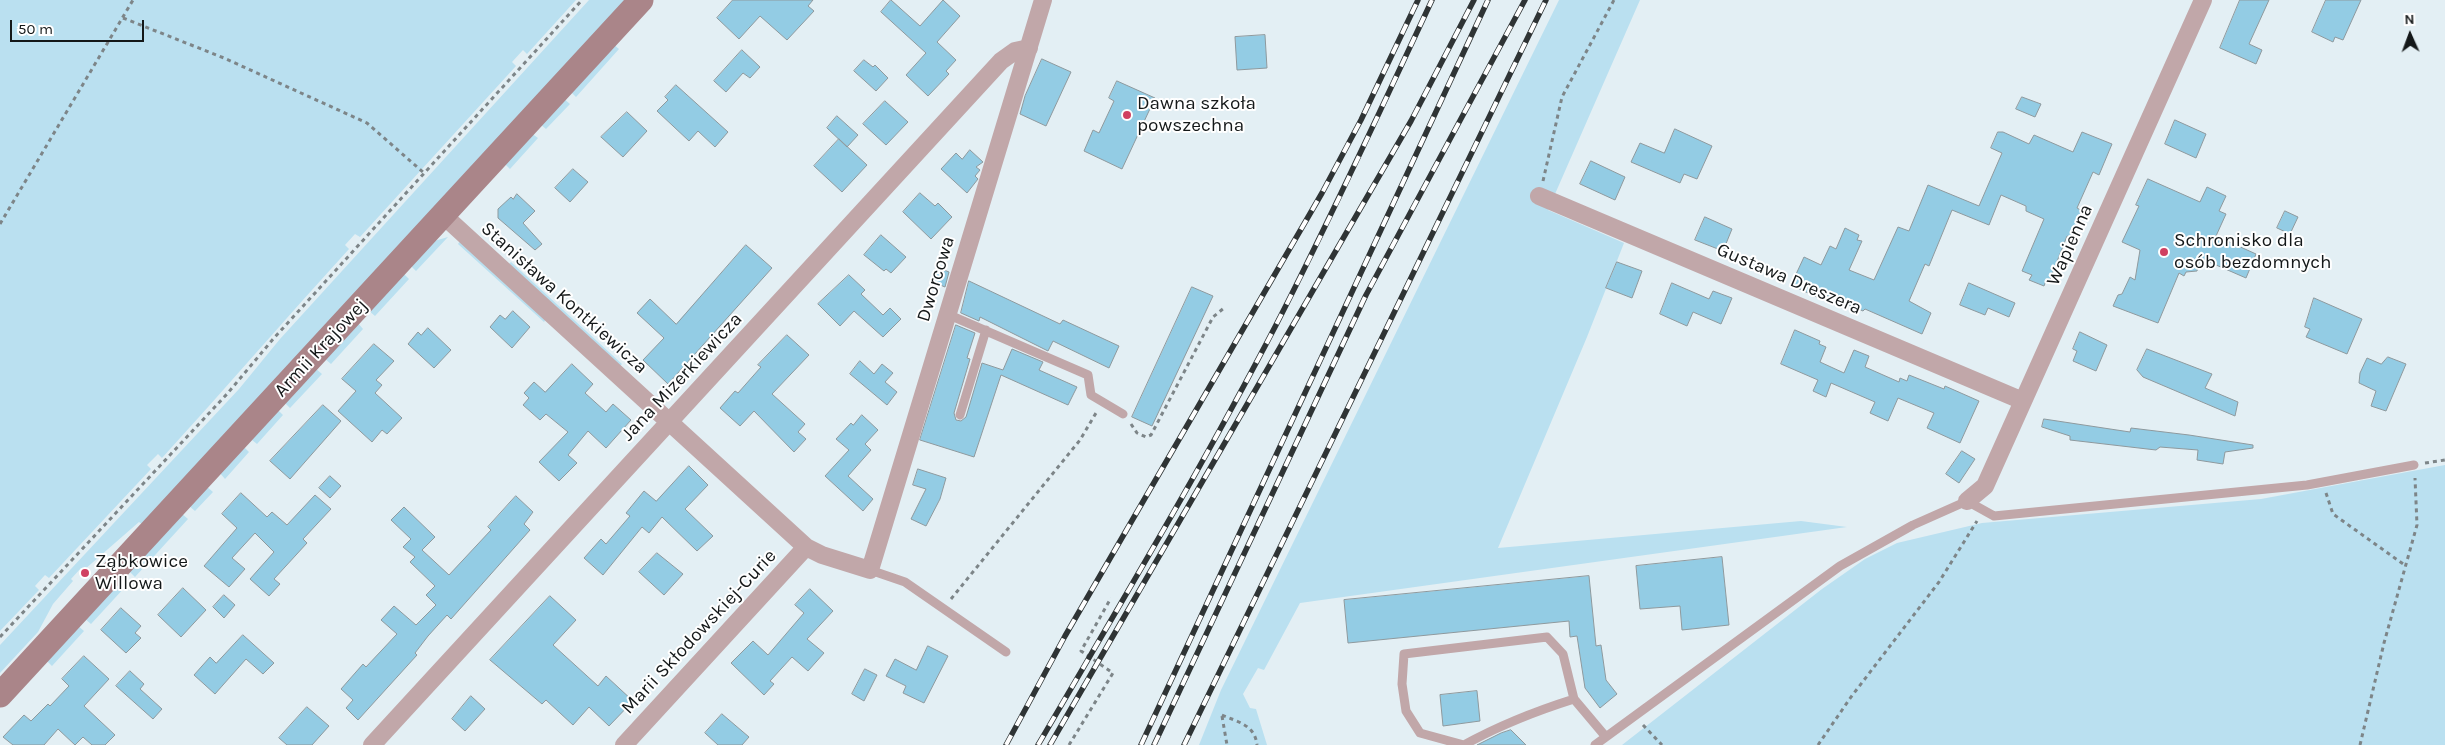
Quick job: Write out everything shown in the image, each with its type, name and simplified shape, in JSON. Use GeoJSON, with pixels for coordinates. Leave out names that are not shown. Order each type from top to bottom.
{"type":"FeatureCollection","features":[{"type":"Feature","properties":{"kind":"main road","name":"Armii Krajowej"},"geometry":{"type":"LineString","coordinates":[[0,695],[641,0]]}},
{"type":"Feature","properties":{"kind":"street","name":"Dworcowa"},"geometry":{"type":"LineString","coordinates":[[870,570],[1044,0]]}},
{"type":"Feature","properties":{"kind":"street","name":"Wapienna"},"geometry":{"type":"LineString","coordinates":[[1967,501],[1985,486],[2203,0]]}},
{"type":"Feature","properties":{"kind":"street","name":"Jana Mizerkiewicza"},"geometry":{"type":"LineString","coordinates":[[372,745],[1001,62],[1015,51],[1029,48]]}},
{"type":"Feature","properties":{"kind":"street","name":"Gustawa Dreszera"},"geometry":{"type":"LineString","coordinates":[[1539,196],[2023,401]]}},
{"type":"Feature","properties":{"kind":"street","name":"Stanisława Kontkiewicza"},"geometry":{"type":"LineString","coordinates":[[443,215],[806,547],[822,556],[870,570]]}},
{"type":"Feature","properties":{"kind":"street","name":"Marii Skłodowskiej-Curie"},"geometry":{"type":"LineString","coordinates":[[624,745],[806,547]]}},
{"type":"Feature","properties":{"kind":"lane"},"geometry":{"type":"LineString","coordinates":[[947,314],[1088,375],[1091,395],[1123,414]]}},
{"type":"Feature","properties":{"kind":"lane"},"geometry":{"type":"LineString","coordinates":[[960,416],[986,330]]}},
{"type":"Feature","properties":{"kind":"lane"},"geometry":{"type":"LineString","coordinates":[[1595,745],[1636,717],[1840,566],[1913,525],[1967,501],[1994,516],[2323,483],[2414,465]]}},
{"type":"Feature","properties":{"kind":"lane"},"geometry":{"type":"LineString","coordinates":[[870,570],[905,582],[1006,652]]}},
{"type":"Feature","properties":{"kind":"lane"},"geometry":{"type":"LineString","coordinates":[[1574,699],[1535,711],[1496,727],[1464,745],[1445,740],[1420,733],[1406,711],[1402,684],[1404,654],[1547,637],[1563,654],[1574,699],[1606,737]]}},
{"type":"Feature","properties":{"kind":"path"},"geometry":{"type":"LineString","coordinates":[[0,224],[133,0]]}},
{"type":"Feature","properties":{"kind":"path"},"geometry":{"type":"LineString","coordinates":[[0,637],[227,394],[274,338],[582,0]]}},
{"type":"Feature","properties":{"kind":"path"},"geometry":{"type":"LineString","coordinates":[[1539,196],[1562,96],[1614,0]]}},
{"type":"Feature","properties":{"kind":"path"},"geometry":{"type":"LineString","coordinates":[[122,18],[224,58],[367,122],[424,173]]}},
{"type":"Feature","properties":{"kind":"path"},"geometry":{"type":"LineString","coordinates":[[1123,414],[1137,433],[1146,437],[1151,435],[1213,317],[1224,308]]}},
{"type":"Feature","properties":{"kind":"path"},"geometry":{"type":"LineString","coordinates":[[943,609],[1080,440],[1095,418],[1100,400]]}},
{"type":"Feature","properties":{"kind":"path"},"geometry":{"type":"LineString","coordinates":[[2360,745],[2384,643],[2417,525],[2414,465],[2445,460]]}},
{"type":"Feature","properties":{"kind":"path"},"geometry":{"type":"LineString","coordinates":[[2323,483],[2333,514],[2406,566]]}},
{"type":"Feature","properties":{"kind":"path"},"geometry":{"type":"LineString","coordinates":[[1818,745],[1851,697],[1939,582],[1984,510]]}},
{"type":"Feature","properties":{"kind":"path"},"geometry":{"type":"LineString","coordinates":[[1069,745],[1113,673],[1081,651],[1110,598]]}},
{"type":"Feature","properties":{"kind":"path"},"geometry":{"type":"LineString","coordinates":[[1227,745],[1222,715],[1247,724],[1258,745]]}},
{"type":"Feature","properties":{"kind":"path"},"geometry":{"type":"LineString","coordinates":[[1636,717],[1662,745]]}},
{"type":"Feature","properties":{"kind":"shaded area"},"geometry":{"type":"Polygon","coordinates":[[[0,0],[576,0],[527,54],[523,50],[512,62],[516,66],[360,237],[355,234],[345,245],[349,249],[209,406],[162,458],[158,454],[147,465],[151,469],[49,578],[45,575],[35,586],[39,590],[0,631],[0,0]]]}},
{"type":"Feature","properties":{"kind":"shaded area"},"geometry":{"type":"Polygon","coordinates":[[[589,0],[628,0],[143,525],[139,522],[84,570],[81,568],[71,579],[73,581],[53,604],[38,632],[0,673],[0,645],[239,389],[280,339],[589,0]]]}},
{"type":"Feature","properties":{"kind":"shaded area"},"geometry":{"type":"Polygon","coordinates":[[[1559,0],[1640,0],[1548,210],[1624,243],[1587,337],[1498,548],[1801,521],[1847,527],[1300,603],[1264,670],[1258,668],[1243,694],[1250,708],[1256,709],[1267,745],[1199,745],[1221,690],[1559,0]]]}},
{"type":"Feature","properties":{"kind":"shaded area"},"geometry":{"type":"Polygon","coordinates":[[[613,44],[619,49],[576,97],[570,91],[613,44]]]}},
{"type":"Feature","properties":{"kind":"shaded area"},"geometry":{"type":"Polygon","coordinates":[[[563,98],[570,104],[546,129],[540,124],[563,98]]]}},
{"type":"Feature","properties":{"kind":"shaded area"},"geometry":{"type":"Polygon","coordinates":[[[531,133],[538,138],[510,169],[504,163],[531,133]]]}},
{"type":"Feature","properties":{"kind":"shaded area"},"geometry":{"type":"Polygon","coordinates":[[[448,237],[416,271],[410,265],[434,241],[448,237]]]}},
{"type":"Feature","properties":{"kind":"shaded area"},"geometry":{"type":"Polygon","coordinates":[[[460,241],[546,319],[544,322],[458,244],[460,241]]]}},
{"type":"Feature","properties":{"kind":"shaded area"},"geometry":{"type":"Polygon","coordinates":[[[511,262],[622,364],[620,366],[509,264],[511,262]]]}},
{"type":"Feature","properties":{"kind":"shaded area"},"geometry":{"type":"Polygon","coordinates":[[[403,273],[409,279],[375,316],[368,310],[403,273]]]}},
{"type":"Feature","properties":{"kind":"shaded area"},"geometry":{"type":"Polygon","coordinates":[[[357,322],[363,329],[331,364],[324,358],[357,322]]]}},
{"type":"Feature","properties":{"kind":"shaded area"},"geometry":{"type":"Polygon","coordinates":[[[315,368],[322,374],[290,408],[284,402],[315,368]]]}},
{"type":"Feature","properties":{"kind":"shaded area"},"geometry":{"type":"Polygon","coordinates":[[[277,409],[283,415],[257,444],[252,440],[277,409]]]}},
{"type":"Feature","properties":{"kind":"shaded area"},"geometry":{"type":"Polygon","coordinates":[[[243,446],[249,452],[225,479],[219,472],[243,446]]]}},
{"type":"Feature","properties":{"kind":"shaded area"},"geometry":{"type":"Polygon","coordinates":[[[2445,465],[2445,745],[1622,745],[1822,589],[1865,559],[1897,543],[1982,523],[2261,499],[2445,465]]]}},
{"type":"Feature","properties":{"kind":"shaded area"},"geometry":{"type":"Polygon","coordinates":[[[206,486],[213,492],[195,511],[188,505],[206,486]]]}},
{"type":"Feature","properties":{"kind":"shaded area"},"geometry":{"type":"Polygon","coordinates":[[[181,513],[188,519],[135,577],[128,570],[181,513]]]}},
{"type":"Feature","properties":{"kind":"shaded area"},"geometry":{"type":"Polygon","coordinates":[[[119,580],[126,586],[91,624],[84,618],[119,580]]]}},
{"type":"Feature","properties":{"kind":"shaded area"},"geometry":{"type":"Polygon","coordinates":[[[77,625],[84,631],[52,666],[46,660],[77,625]]]}},
{"type":"Feature","properties":{"kind":"building"},"geometry":{"type":"Polygon","coordinates":[[[733,0],[813,0],[808,6],[814,11],[787,40],[760,16],[739,39],[717,18],[733,0]]]}},
{"type":"Feature","properties":{"kind":"building"},"geometry":{"type":"Polygon","coordinates":[[[891,0],[920,26],[943,0],[960,16],[937,42],[956,60],[946,71],[949,74],[928,96],[906,75],[926,53],[881,12],[891,0]]]}},
{"type":"Feature","properties":{"kind":"building"},"geometry":{"type":"Polygon","coordinates":[[[2240,0],[2269,0],[2249,44],[2262,50],[2256,64],[2220,48],[2240,0]]]}},
{"type":"Feature","properties":{"kind":"building"},"geometry":{"type":"Polygon","coordinates":[[[2326,0],[2361,0],[2343,40],[2335,37],[2333,42],[2312,32],[2326,0]]]}},
{"type":"Feature","properties":{"kind":"building"},"geometry":{"type":"Polygon","coordinates":[[[1265,35],[1267,68],[1237,70],[1235,37],[1265,35]]]}},
{"type":"Feature","properties":{"kind":"building"},"geometry":{"type":"Polygon","coordinates":[[[742,50],[760,67],[750,78],[743,73],[726,92],[714,81],[742,50]]]}},
{"type":"Feature","properties":{"kind":"building"},"geometry":{"type":"Polygon","coordinates":[[[1042,59],[1071,72],[1046,126],[1020,114],[1025,96],[1042,59]]]}},
{"type":"Feature","properties":{"kind":"building"},"geometry":{"type":"Polygon","coordinates":[[[864,60],[873,67],[875,65],[888,78],[876,91],[854,71],[864,60]]]}},
{"type":"Feature","properties":{"kind":"building","name":"Dawna szkoła powszechna"},"geometry":{"type":"Polygon","coordinates":[[[1117,81],[1155,98],[1122,169],[1084,151],[1093,130],[1099,133],[1114,101],[1109,98],[1117,81]]]}},
{"type":"Feature","properties":{"kind":"building"},"geometry":{"type":"Polygon","coordinates":[[[676,85],[728,132],[715,147],[698,131],[689,141],[657,111],[668,100],[665,97],[676,85]]]}},
{"type":"Feature","properties":{"kind":"building"},"geometry":{"type":"Polygon","coordinates":[[[2022,97],[2041,104],[2035,117],[2016,109],[2022,97]]]}},
{"type":"Feature","properties":{"kind":"building"},"geometry":{"type":"Polygon","coordinates":[[[885,101],[908,122],[886,145],[863,124],[885,101]]]}},
{"type":"Feature","properties":{"kind":"building"},"geometry":{"type":"Polygon","coordinates":[[[627,112],[647,131],[623,157],[601,137],[627,112]]]}},
{"type":"Feature","properties":{"kind":"building"},"geometry":{"type":"Polygon","coordinates":[[[837,116],[858,135],[847,147],[827,128],[837,116]]]}},
{"type":"Feature","properties":{"kind":"building"},"geometry":{"type":"Polygon","coordinates":[[[2175,120],[2206,134],[2196,158],[2165,144],[2175,120]]]}},
{"type":"Feature","properties":{"kind":"building"},"geometry":{"type":"Polygon","coordinates":[[[1675,129],[1712,146],[1697,179],[1684,174],[1680,183],[1631,162],[1640,143],[1664,153],[1675,129]]]}},
{"type":"Feature","properties":{"kind":"building"},"geometry":{"type":"Polygon","coordinates":[[[1998,132],[2003,132],[2029,144],[2034,135],[2073,152],[2082,132],[2112,144],[2099,175],[2093,172],[2077,208],[2084,212],[2072,238],[2067,236],[2049,282],[2046,281],[2044,286],[2029,280],[2032,275],[2022,271],[2044,219],[2026,211],[2026,206],[2001,195],[1989,225],[1952,210],[1929,266],[1925,264],[1909,301],[1931,313],[1922,334],[1865,309],[1863,311],[1823,294],[1821,299],[1791,285],[1804,257],[1821,265],[1830,246],[1836,249],[1845,228],[1859,235],[1857,240],[1862,241],[1849,270],[1874,280],[1898,227],[1909,231],[1928,185],[1979,206],[2002,153],[1991,148],[1998,132]]]}},
{"type":"Feature","properties":{"kind":"building"},"geometry":{"type":"Polygon","coordinates":[[[839,139],[867,165],[842,192],[814,166],[839,139]]]}},
{"type":"Feature","properties":{"kind":"building"},"geometry":{"type":"Polygon","coordinates":[[[970,150],[983,162],[976,167],[980,170],[975,176],[978,179],[967,193],[941,169],[956,153],[962,159],[970,150]]]}},
{"type":"Feature","properties":{"kind":"building"},"geometry":{"type":"Polygon","coordinates":[[[1591,161],[1625,177],[1615,200],[1580,184],[1591,161]]]}},
{"type":"Feature","properties":{"kind":"building"},"geometry":{"type":"Polygon","coordinates":[[[573,169],[588,182],[570,202],[555,188],[573,169]]]}},
{"type":"Feature","properties":{"kind":"building"},"geometry":{"type":"Polygon","coordinates":[[[2148,179],[2200,202],[2207,187],[2226,196],[2219,211],[2226,214],[2216,236],[2256,254],[2246,278],[2200,258],[2197,271],[2186,272],[2184,276],[2179,273],[2158,323],[2113,306],[2118,295],[2122,294],[2130,277],[2135,280],[2140,250],[2122,242],[2139,206],[2136,205],[2148,179]]]}},
{"type":"Feature","properties":{"kind":"building"},"geometry":{"type":"Polygon","coordinates":[[[920,193],[935,206],[938,203],[952,217],[931,239],[903,212],[920,193]]]}},
{"type":"Feature","properties":{"kind":"building"},"geometry":{"type":"Polygon","coordinates":[[[517,194],[535,211],[523,223],[542,244],[535,250],[498,218],[498,209],[517,194]]]}},
{"type":"Feature","properties":{"kind":"building"},"geometry":{"type":"Polygon","coordinates":[[[2285,211],[2298,217],[2290,234],[2277,228],[2285,211]]]}},
{"type":"Feature","properties":{"kind":"building"},"geometry":{"type":"Polygon","coordinates":[[[1705,217],[1732,229],[1723,251],[1695,240],[1705,217]]]}},
{"type":"Feature","properties":{"kind":"building"},"geometry":{"type":"Polygon","coordinates":[[[881,235],[906,257],[891,273],[886,269],[884,271],[864,255],[881,235]]]}},
{"type":"Feature","properties":{"kind":"building"},"geometry":{"type":"Polygon","coordinates":[[[746,245],[772,268],[668,384],[643,360],[664,338],[637,313],[650,299],[676,324],[746,245]]]}},
{"type":"Feature","properties":{"kind":"building"},"geometry":{"type":"Polygon","coordinates":[[[1617,262],[1642,271],[1632,298],[1606,288],[1617,262]]]}},
{"type":"Feature","properties":{"kind":"building"},"geometry":{"type":"Polygon","coordinates":[[[939,268],[949,272],[945,287],[933,282],[939,268]]]}},
{"type":"Feature","properties":{"kind":"building"},"geometry":{"type":"Polygon","coordinates":[[[849,275],[865,290],[861,294],[883,315],[890,308],[901,319],[883,337],[854,311],[840,326],[818,304],[849,275]]]}},
{"type":"Feature","properties":{"kind":"building"},"geometry":{"type":"Polygon","coordinates":[[[969,281],[1060,324],[1063,320],[1119,346],[1109,368],[1053,341],[1048,351],[980,317],[979,321],[961,313],[969,281]]]}},
{"type":"Feature","properties":{"kind":"building"},"geometry":{"type":"Polygon","coordinates":[[[1672,283],[1709,299],[1713,291],[1732,298],[1721,324],[1693,312],[1687,326],[1660,314],[1672,283]]]}},
{"type":"Feature","properties":{"kind":"building"},"geometry":{"type":"Polygon","coordinates":[[[1969,283],[2015,303],[2009,317],[1988,308],[1985,315],[1960,305],[1969,283]]]}},
{"type":"Feature","properties":{"kind":"building"},"geometry":{"type":"Polygon","coordinates":[[[1192,287],[1213,296],[1152,426],[1132,417],[1192,287]]]}},
{"type":"Feature","properties":{"kind":"building"},"geometry":{"type":"Polygon","coordinates":[[[2314,298],[2362,319],[2347,354],[2306,337],[2310,329],[2305,327],[2314,298]]]}},
{"type":"Feature","properties":{"kind":"building"},"geometry":{"type":"Polygon","coordinates":[[[513,311],[530,327],[512,348],[490,327],[500,315],[505,319],[513,311]]]}},
{"type":"Feature","properties":{"kind":"building"},"geometry":{"type":"Polygon","coordinates":[[[956,325],[975,333],[967,358],[970,359],[954,413],[956,420],[961,421],[966,417],[982,363],[1003,370],[1012,349],[1043,362],[1039,370],[1077,387],[1068,405],[1001,375],[974,457],[920,440],[956,325]]]}},
{"type":"Feature","properties":{"kind":"building"},"geometry":{"type":"Polygon","coordinates":[[[428,328],[451,350],[434,368],[408,344],[418,332],[421,335],[428,328]]]}},
{"type":"Feature","properties":{"kind":"building"},"geometry":{"type":"Polygon","coordinates":[[[1795,330],[1820,341],[1819,344],[1826,347],[1820,362],[1844,373],[1854,350],[1869,356],[1865,367],[1899,382],[1900,378],[1907,381],[1909,375],[1944,389],[1945,386],[1979,401],[1960,443],[1927,428],[1934,413],[1898,398],[1888,421],[1870,413],[1875,402],[1831,383],[1826,397],[1813,391],[1818,380],[1781,364],[1795,330]]]}},
{"type":"Feature","properties":{"kind":"building"},"geometry":{"type":"Polygon","coordinates":[[[2080,332],[2107,345],[2096,371],[2073,361],[2077,351],[2073,349],[2080,332]]]}},
{"type":"Feature","properties":{"kind":"building"},"geometry":{"type":"Polygon","coordinates":[[[787,335],[809,355],[772,394],[805,424],[798,432],[806,439],[794,452],[754,411],[740,426],[720,408],[735,391],[738,393],[761,367],[758,365],[787,335]]]}},
{"type":"Feature","properties":{"kind":"building"},"geometry":{"type":"Polygon","coordinates":[[[374,344],[394,361],[376,380],[382,385],[375,393],[402,418],[387,434],[382,430],[372,442],[338,411],[356,391],[342,379],[374,344]]]}},
{"type":"Feature","properties":{"kind":"building"},"geometry":{"type":"Polygon","coordinates":[[[2147,349],[2212,374],[2205,388],[2238,402],[2235,416],[2143,377],[2137,370],[2147,349]]]}},
{"type":"Feature","properties":{"kind":"building"},"geometry":{"type":"Polygon","coordinates":[[[2388,357],[2406,364],[2386,411],[2371,406],[2376,391],[2359,383],[2360,373],[2367,358],[2381,364],[2388,357]]]}},
{"type":"Feature","properties":{"kind":"building"},"geometry":{"type":"Polygon","coordinates":[[[860,361],[874,374],[882,364],[893,373],[885,382],[897,392],[887,405],[850,374],[860,361]]]}},
{"type":"Feature","properties":{"kind":"building"},"geometry":{"type":"Polygon","coordinates":[[[572,364],[593,384],[585,393],[606,412],[613,404],[631,420],[606,448],[588,431],[568,455],[577,463],[559,481],[539,462],[568,432],[546,414],[540,420],[523,405],[529,398],[524,393],[534,382],[545,392],[572,364]]]}},
{"type":"Feature","properties":{"kind":"building"},"geometry":{"type":"Polygon","coordinates":[[[323,405],[341,421],[290,479],[270,461],[323,405]]]}},
{"type":"Feature","properties":{"kind":"building"},"geometry":{"type":"Polygon","coordinates":[[[862,415],[878,430],[865,444],[871,450],[848,476],[873,499],[863,511],[825,476],[849,450],[836,439],[851,423],[853,425],[862,415]]]}},
{"type":"Feature","properties":{"kind":"building"},"geometry":{"type":"Polygon","coordinates":[[[2044,419],[2130,432],[2131,428],[2189,435],[2253,445],[2253,448],[2225,452],[2223,464],[2197,460],[2198,450],[2160,447],[2156,450],[2070,440],[2070,436],[2042,427],[2044,419]]]}},
{"type":"Feature","properties":{"kind":"building"},"geometry":{"type":"Polygon","coordinates":[[[1962,451],[1975,459],[1959,483],[1946,474],[1962,451]]]}},
{"type":"Feature","properties":{"kind":"building"},"geometry":{"type":"Polygon","coordinates":[[[689,466],[708,485],[685,509],[713,536],[697,551],[662,517],[649,533],[642,527],[603,575],[584,558],[601,539],[606,544],[630,516],[626,513],[644,491],[656,501],[689,466]]]}},
{"type":"Feature","properties":{"kind":"building"},"geometry":{"type":"Polygon","coordinates":[[[918,469],[946,478],[940,499],[926,526],[911,519],[926,489],[913,485],[918,469]]]}},
{"type":"Feature","properties":{"kind":"building"},"geometry":{"type":"Polygon","coordinates":[[[330,476],[341,486],[330,498],[319,488],[330,476]]]}},
{"type":"Feature","properties":{"kind":"building"},"geometry":{"type":"Polygon","coordinates":[[[241,493],[267,517],[272,512],[287,525],[315,495],[331,509],[303,539],[307,543],[274,579],[280,584],[269,596],[250,579],[274,552],[255,533],[232,558],[245,569],[229,587],[204,566],[237,528],[222,514],[241,493]]]}},
{"type":"Feature","properties":{"kind":"building"},"geometry":{"type":"Polygon","coordinates":[[[516,496],[533,512],[524,524],[530,530],[451,619],[447,615],[415,653],[417,655],[358,720],[346,708],[353,700],[341,689],[363,664],[366,667],[397,634],[381,620],[394,606],[416,625],[436,605],[426,595],[435,586],[410,562],[415,557],[403,547],[411,539],[391,520],[404,507],[435,537],[422,550],[449,575],[491,530],[488,527],[516,496]]]}},
{"type":"Feature","properties":{"kind":"building"},"geometry":{"type":"Polygon","coordinates":[[[657,553],[683,574],[664,595],[639,572],[657,553]]]}},
{"type":"Feature","properties":{"kind":"building"},"geometry":{"type":"Polygon","coordinates":[[[1722,557],[1729,625],[1682,630],[1680,606],[1640,609],[1636,566],[1722,557]]]}},
{"type":"Feature","properties":{"kind":"building"},"geometry":{"type":"Polygon","coordinates":[[[1589,576],[1596,646],[1601,645],[1606,680],[1617,694],[1600,708],[1585,688],[1577,636],[1570,637],[1569,621],[1348,643],[1344,600],[1589,576]]]}},
{"type":"Feature","properties":{"kind":"building"},"geometry":{"type":"Polygon","coordinates":[[[183,588],[206,610],[181,637],[158,615],[183,588]]]}},
{"type":"Feature","properties":{"kind":"building"},"geometry":{"type":"Polygon","coordinates":[[[810,589],[833,611],[807,639],[824,653],[808,671],[792,657],[770,681],[774,684],[764,695],[731,663],[753,641],[768,655],[804,613],[795,605],[810,589]]]}},
{"type":"Feature","properties":{"kind":"building"},"geometry":{"type":"Polygon","coordinates":[[[224,595],[235,605],[224,618],[213,607],[224,595]]]}},
{"type":"Feature","properties":{"kind":"building"},"geometry":{"type":"Polygon","coordinates":[[[550,596],[576,620],[553,645],[598,686],[606,676],[633,701],[609,726],[589,707],[573,725],[546,700],[542,704],[490,660],[550,596]]]}},
{"type":"Feature","properties":{"kind":"building"},"geometry":{"type":"Polygon","coordinates":[[[121,608],[141,626],[135,633],[141,638],[126,653],[101,630],[121,608]]]}},
{"type":"Feature","properties":{"kind":"building"},"geometry":{"type":"Polygon","coordinates":[[[243,635],[274,663],[263,674],[246,659],[215,694],[194,675],[210,657],[216,663],[243,635]]]}},
{"type":"Feature","properties":{"kind":"building"},"geometry":{"type":"Polygon","coordinates":[[[928,646],[948,656],[924,703],[903,693],[906,686],[886,676],[895,659],[916,670],[928,646]]]}},
{"type":"Feature","properties":{"kind":"building"},"geometry":{"type":"Polygon","coordinates":[[[84,656],[109,679],[84,706],[115,735],[105,745],[92,745],[83,737],[75,745],[58,729],[44,745],[13,745],[3,737],[24,715],[31,721],[48,704],[50,706],[69,686],[62,679],[84,656]]]}},
{"type":"Feature","properties":{"kind":"building"},"geometry":{"type":"Polygon","coordinates":[[[865,669],[877,675],[864,701],[852,694],[865,669]]]}},
{"type":"Feature","properties":{"kind":"building"},"geometry":{"type":"Polygon","coordinates":[[[130,671],[144,684],[140,689],[162,709],[153,719],[116,686],[130,671]]]}},
{"type":"Feature","properties":{"kind":"building"},"geometry":{"type":"Polygon","coordinates":[[[1477,691],[1480,721],[1443,726],[1440,695],[1477,691]]]}},
{"type":"Feature","properties":{"kind":"building"},"geometry":{"type":"Polygon","coordinates":[[[471,696],[485,709],[465,731],[452,719],[471,696]]]}},
{"type":"Feature","properties":{"kind":"building"},"geometry":{"type":"Polygon","coordinates":[[[307,707],[329,726],[312,745],[287,745],[279,738],[307,707]]]}},
{"type":"Feature","properties":{"kind":"building"},"geometry":{"type":"Polygon","coordinates":[[[722,714],[749,737],[742,745],[718,745],[705,733],[722,714]]]}},
{"type":"Feature","properties":{"kind":"building"},"geometry":{"type":"Polygon","coordinates":[[[1511,730],[1526,745],[1477,745],[1501,733],[1511,730]]]}},
{"type":"Feature","properties":{"kind":"railway"},"geometry":{"type":"LineString","coordinates":[[1006,745],[1065,636],[1322,193],[1361,120],[1418,0]]}},
{"type":"Feature","properties":{"kind":"railway"},"geometry":{"type":"LineString","coordinates":[[1038,745],[1160,536],[1248,378],[1316,244],[1432,0]]}},
{"type":"Feature","properties":{"kind":"railway"},"geometry":{"type":"LineString","coordinates":[[1050,745],[1411,121],[1474,0]]}},
{"type":"Feature","properties":{"kind":"railway"},"geometry":{"type":"LineString","coordinates":[[1141,745],[1488,0]]}},
{"type":"Feature","properties":{"kind":"railway"},"geometry":{"type":"LineString","coordinates":[[1154,745],[1366,295],[1525,0]]}},
{"type":"Feature","properties":{"kind":"railway"},"geometry":{"type":"LineString","coordinates":[[1184,745],[1546,0]]}},
{"type":"Feature","properties":{"kind":"place","name":"Dawna szkoła powszechna"},"geometry":{"type":"Point","coordinates":[1127,115]}},
{"type":"Feature","properties":{"kind":"place","name":"Schronisko dla osób bezdomnych"},"geometry":{"type":"Point","coordinates":[2164,252]}},
{"type":"Feature","properties":{"kind":"place","name":"Ząbkowice Willowa"},"geometry":{"type":"Point","coordinates":[85,573]}}]}
